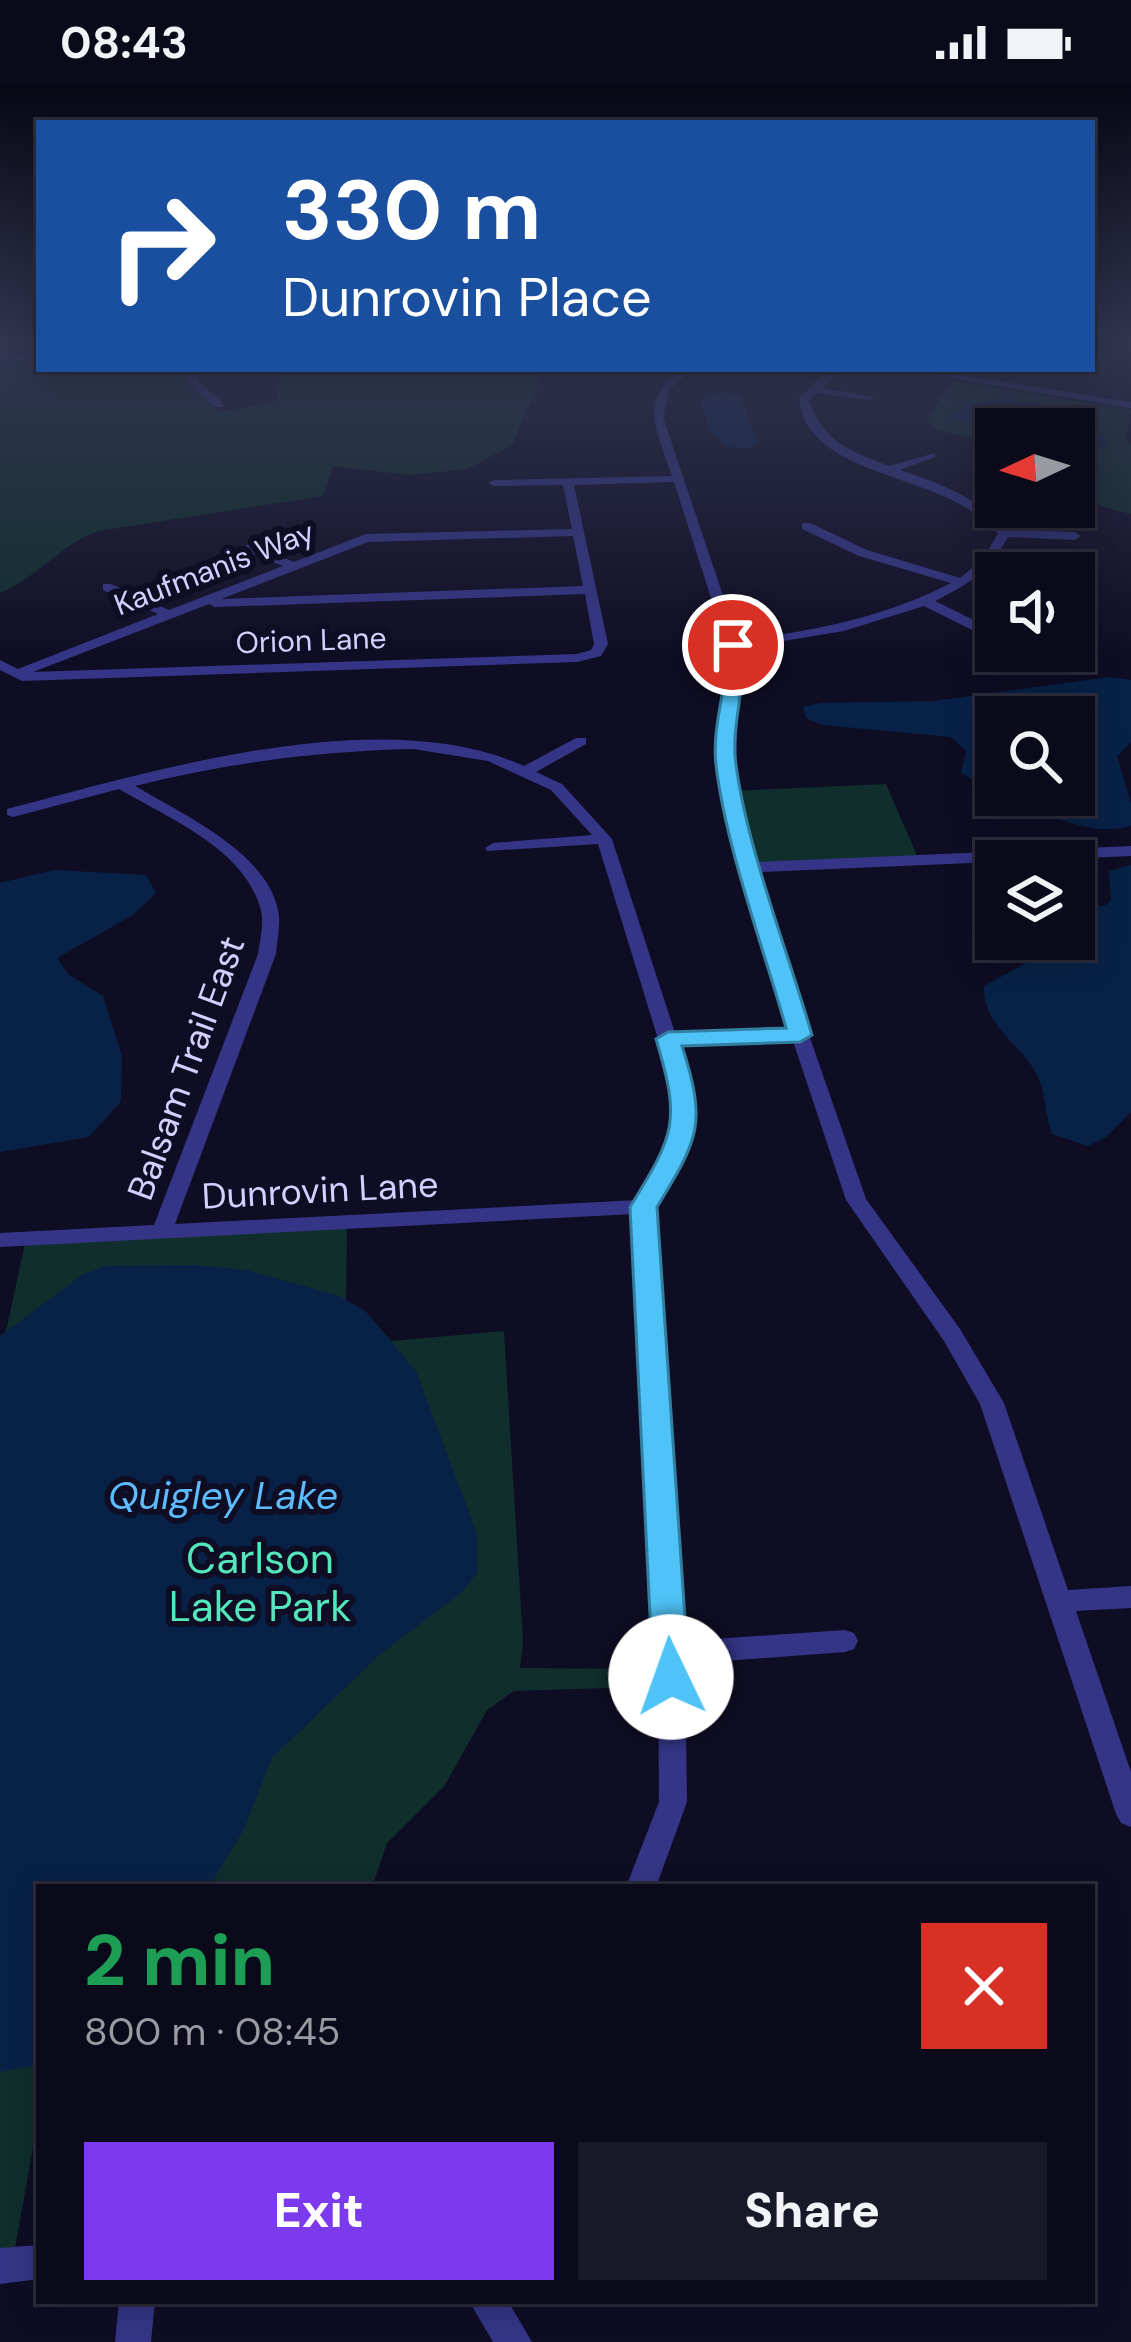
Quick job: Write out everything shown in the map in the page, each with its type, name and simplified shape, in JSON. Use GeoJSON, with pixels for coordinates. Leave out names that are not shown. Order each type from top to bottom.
{"type":"FeatureCollection","features":[{"type":"Feature","properties":{"kind":"street"},"geometry":{"type":"LineString","coordinates":[[669,449],[733,645],[737,676],[726,723],[725,758],[800,1035],[856,1200],[952,1335],[992,1403],[1131,1814]]}},
{"type":"Feature","properties":{"kind":"street"},"geometry":{"type":"LineString","coordinates":[[733,645],[790,639],[924,602],[965,583],[1000,551],[1004,533],[995,516],[973,500],[887,471],[841,449]]}},
{"type":"Feature","properties":{"kind":"street"},"geometry":{"type":"LineString","coordinates":[[887,471],[932,454]]}},
{"type":"Feature","properties":{"kind":"street"},"geometry":{"type":"LineString","coordinates":[[494,483],[679,479]]}},
{"type":"Feature","properties":{"kind":"street"},"geometry":{"type":"LineString","coordinates":[[197,603],[590,590],[568,482]]}},
{"type":"Feature","properties":{"kind":"street"},"geometry":{"type":"LineString","coordinates":[[806,526],[863,553],[965,583]]}},
{"type":"Feature","properties":{"kind":"street","name":"Kaufmanis Way"},"geometry":{"type":"LineString","coordinates":[[17,673],[366,538],[579,532]]}},
{"type":"Feature","properties":{"kind":"street"},"geometry":{"type":"LineString","coordinates":[[1004,533],[1075,536]]}},
{"type":"Feature","properties":{"kind":"street"},"geometry":{"type":"LineString","coordinates":[[250,548],[294,566]]}},
{"type":"Feature","properties":{"kind":"street"},"geometry":{"type":"LineString","coordinates":[[107,587],[168,614]]}},
{"type":"Feature","properties":{"kind":"street","name":"Orion Lane"},"geometry":{"type":"LineString","coordinates":[[17,673],[577,658],[596,653],[602,644],[590,590]]}},
{"type":"Feature","properties":{"kind":"street"},"geometry":{"type":"LineString","coordinates":[[924,602],[975,626]]}},
{"type":"Feature","properties":{"kind":"street"},"geometry":{"type":"LineString","coordinates":[[0,664],[17,673]]}},
{"type":"Feature","properties":{"kind":"street"},"geometry":{"type":"LineString","coordinates":[[528,770],[581,741]]}},
{"type":"Feature","properties":{"kind":"street"},"geometry":{"type":"LineString","coordinates":[[13,812],[257,753],[371,746],[453,750],[528,770],[576,800],[604,839],[684,1091],[686,1123],[676,1154],[644,1207],[674,1802],[642,1884]]}},
{"type":"Feature","properties":{"kind":"street","name":"Balsam Trail East"},"geometry":{"type":"LineString","coordinates":[[122,784],[237,858],[259,882],[271,913],[267,954],[162,1232]]}},
{"type":"Feature","properties":{"kind":"street"},"geometry":{"type":"LineString","coordinates":[[493,848],[604,839]]}},
{"type":"Feature","properties":{"kind":"street"},"geometry":{"type":"LineString","coordinates":[[752,867],[1131,851]]}},
{"type":"Feature","properties":{"kind":"street"},"geometry":{"type":"LineString","coordinates":[[668,1039],[800,1035]]}},
{"type":"Feature","properties":{"kind":"street","name":"Dunrovin Lane"},"geometry":{"type":"LineString","coordinates":[[0,1240],[644,1207]]}},
{"type":"Feature","properties":{"kind":"street"},"geometry":{"type":"LineString","coordinates":[[1062,1601],[1131,1598]]}},
{"type":"Feature","properties":{"kind":"street"},"geometry":{"type":"LineString","coordinates":[[670,1653],[845,1641]]}},
{"type":"Feature","properties":{"kind":"street"},"geometry":{"type":"LineString","coordinates":[[0,2266],[36,2262]]}},
{"type":"Feature","properties":{"kind":"street"},"geometry":{"type":"LineString","coordinates":[[133,2342],[137,2304]]}},
{"type":"Feature","properties":{"kind":"street"},"geometry":{"type":"LineString","coordinates":[[489,2304],[514,2342]]}},
{"type":"Feature","properties":{"kind":"green space"},"geometry":{"type":"Polygon","coordinates":[[[0,449],[504,449],[468,469],[410,475],[333,466],[323,496],[99,531],[0,593],[0,449]]]}},
{"type":"Feature","properties":{"kind":"green space"},"geometry":{"type":"Polygon","coordinates":[[[1095,449],[1131,449],[1131,514],[1095,503],[1095,449]]]}},
{"type":"Feature","properties":{"kind":"green space"},"geometry":{"type":"Polygon","coordinates":[[[886,784],[919,860],[753,867],[730,791],[886,784]]]}},
{"type":"Feature","properties":{"kind":"green space","name":"Quigley Lake"},"geometry":{"type":"Polygon","coordinates":[[[347,1222],[346,1300],[365,1311],[391,1341],[504,1331],[523,1641],[520,1668],[671,1669],[671,1686],[514,1691],[487,1710],[445,1785],[387,1843],[373,1884],[36,1884],[36,2131],[12,2265],[0,2265],[0,1336],[6,1331],[26,1239],[347,1222]]]}},
{"type":"Feature","properties":{"kind":"water"},"geometry":{"type":"Polygon","coordinates":[[[1109,677],[1131,680],[1131,743],[1117,756],[1131,804],[1131,826],[1081,826],[1053,816],[1095,816],[1095,696],[975,696],[975,781],[961,773],[966,751],[951,737],[823,725],[806,718],[803,707],[935,701],[1109,677]]]}},
{"type":"Feature","properties":{"kind":"water"},"geometry":{"type":"Polygon","coordinates":[[[1131,865],[1131,1112],[1106,1137],[1088,1146],[1052,1134],[1038,1077],[996,1024],[984,986],[1032,960],[1095,960],[1095,907],[1111,900],[1109,871],[1131,865]]]}},
{"type":"Feature","properties":{"kind":"water"},"geometry":{"type":"Polygon","coordinates":[[[54,870],[146,875],[156,893],[133,915],[57,958],[69,975],[103,996],[122,1056],[121,1101],[89,1137],[0,1152],[0,883],[54,870]]]}},
{"type":"Feature","properties":{"kind":"water","name":"Quigley Lake"},"geometry":{"type":"Polygon","coordinates":[[[107,1266],[247,1270],[339,1296],[365,1311],[416,1371],[477,1534],[477,1573],[462,1592],[378,1656],[272,1758],[244,1829],[211,1884],[36,1884],[36,2066],[0,2072],[0,1336],[82,1275],[107,1266]]]}},
{"type":"Feature","properties":{"kind":"route"},"geometry":{"type":"LineString","coordinates":[[671,1677],[644,1207],[676,1154],[686,1123],[684,1091],[668,1039],[800,1035],[730,788],[725,758],[726,723],[737,676],[733,645]]}},
{"type":"Feature","properties":{"kind":"park label","name":"Carlson Lake Park"},"geometry":{"type":"Point","coordinates":[260,1582]}}]}
